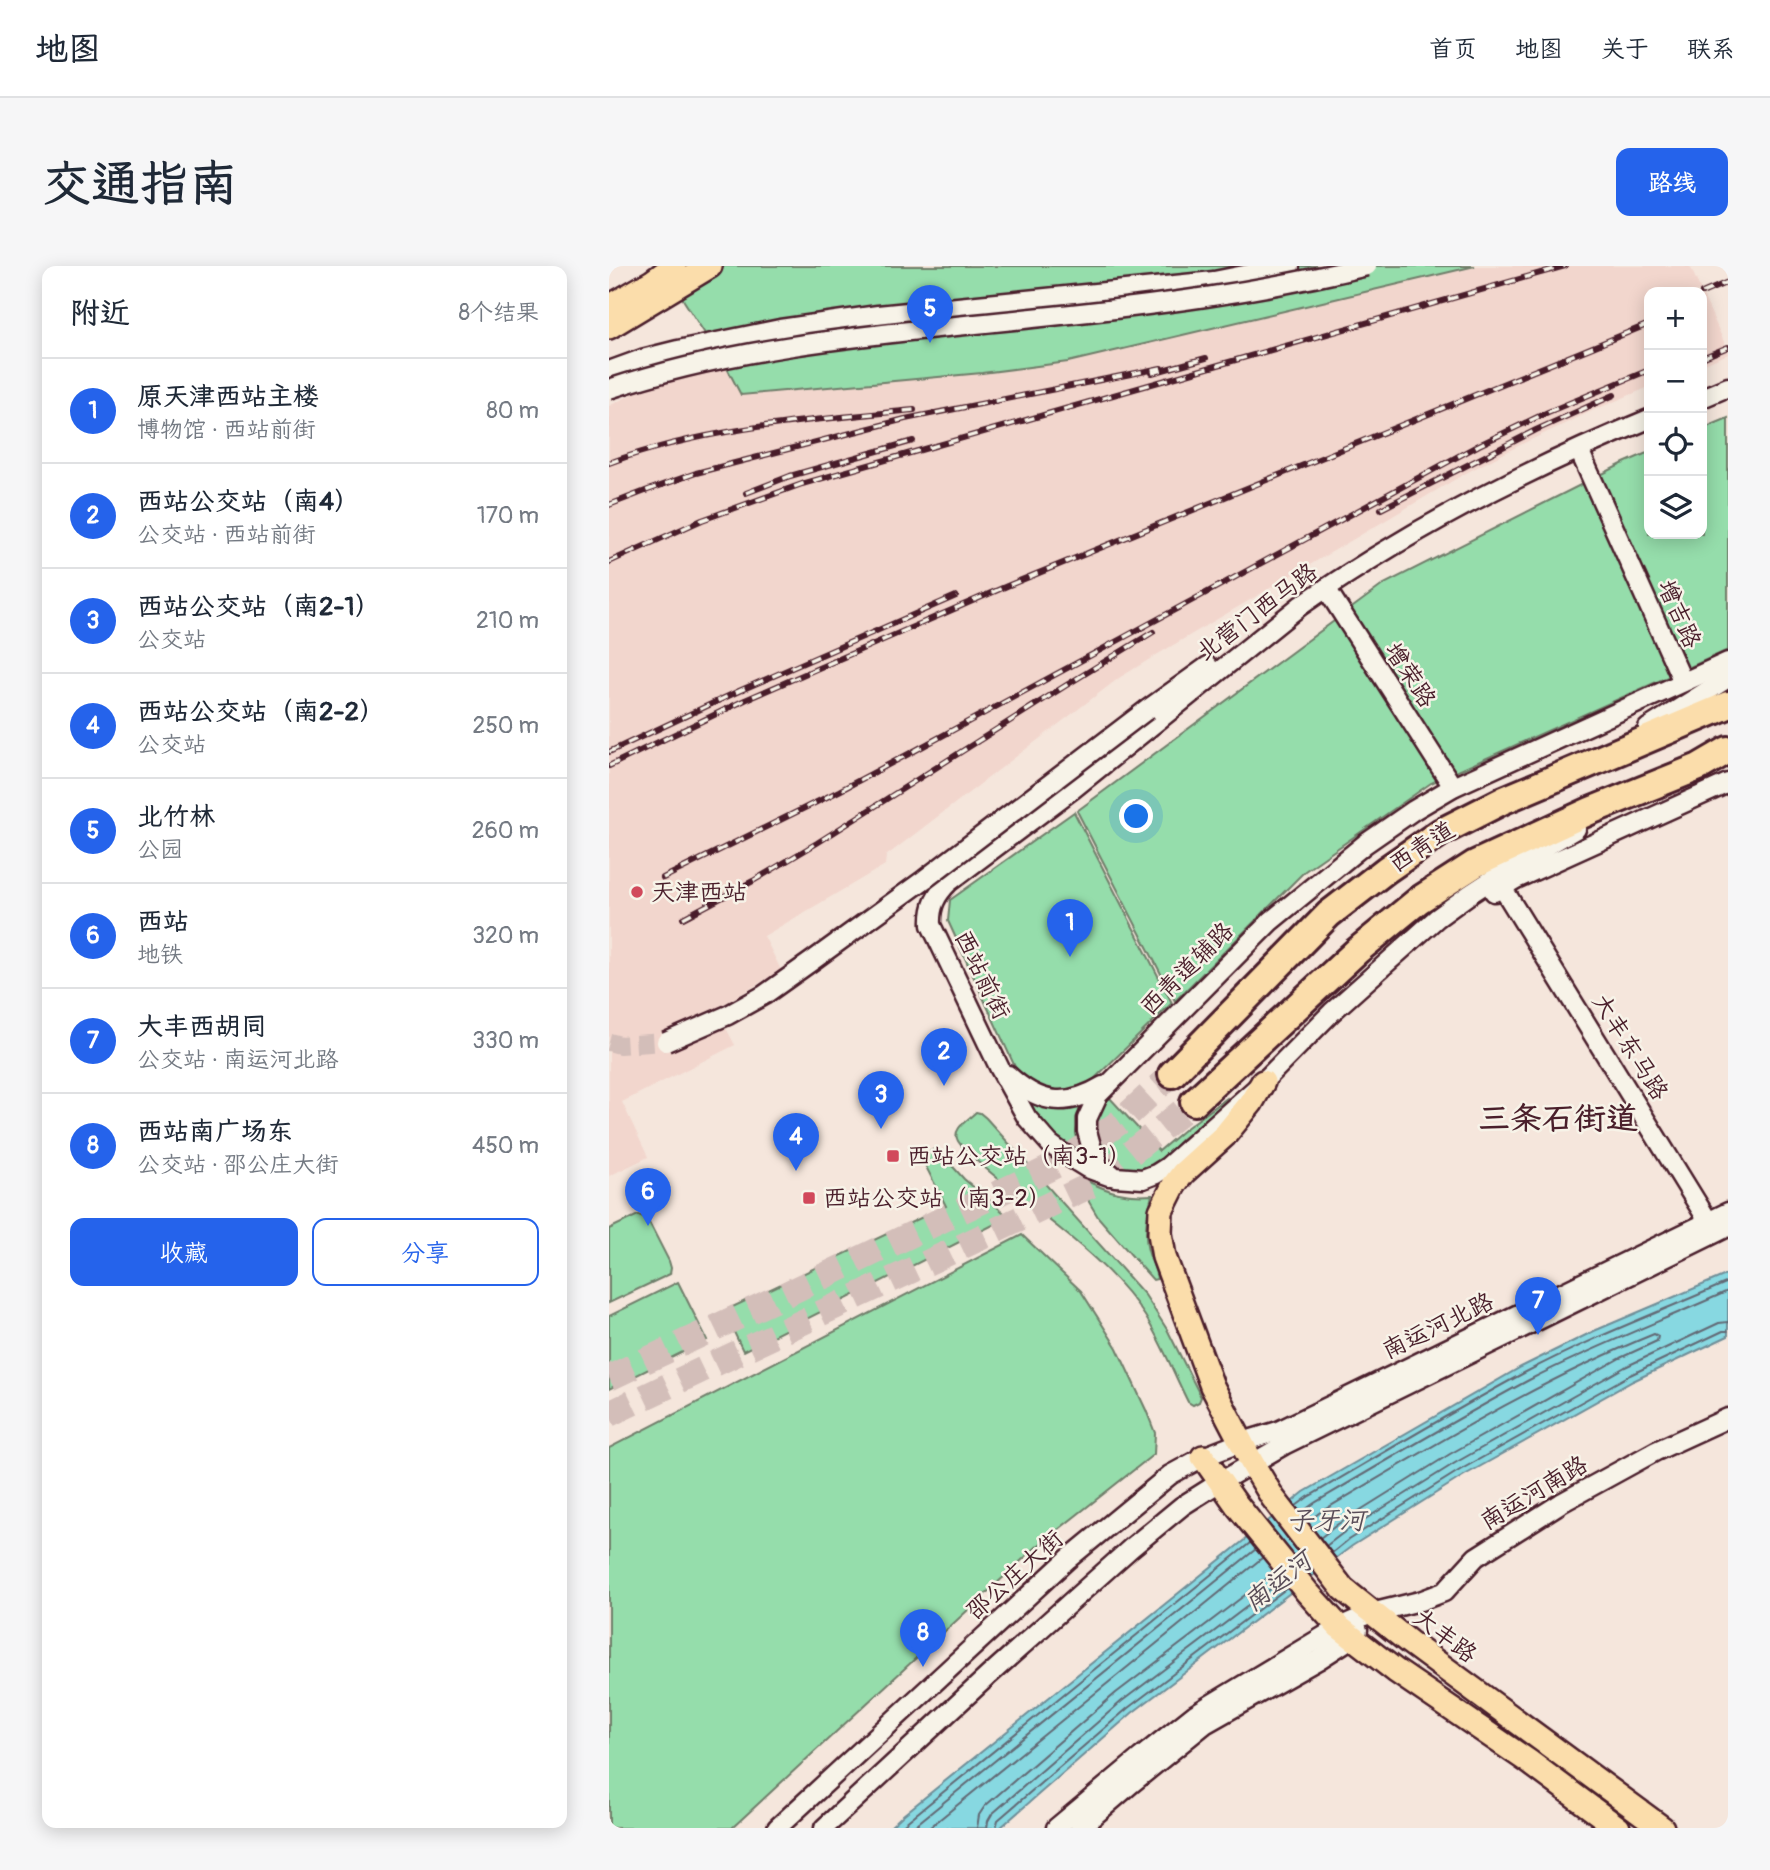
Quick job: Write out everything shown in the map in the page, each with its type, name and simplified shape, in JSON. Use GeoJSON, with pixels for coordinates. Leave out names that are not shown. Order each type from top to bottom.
{"type":"FeatureCollection","features":[{"type":"Feature","properties":{"kind":"highway"},"geometry":{"type":"LineString","coordinates":[[1691,720],[1728,699]]}},
{"type":"Feature","properties":{"kind":"highway","name":"西青道"},"geometry":{"type":"LineString","coordinates":[[1172,1074],[1329,914],[1441,832],[1504,800],[1728,705]]}},
{"type":"Feature","properties":{"kind":"highway","name":"西青道"},"geometry":{"type":"LineString","coordinates":[[1194,1102],[1357,951],[1419,900],[1475,864],[1590,811],[1699,767],[1728,750]]}},
{"type":"Feature","properties":{"kind":"highway"},"geometry":{"type":"LineString","coordinates":[[1699,767],[1728,758]]}},
{"type":"Feature","properties":{"kind":"main road"},"geometry":{"type":"LineString","coordinates":[[609,307],[674,266]]}},
{"type":"Feature","properties":{"kind":"main road"},"geometry":{"type":"LineString","coordinates":[[609,327],[710,266]]}},
{"type":"Feature","properties":{"kind":"main road"},"geometry":{"type":"LineString","coordinates":[[1247,1452],[1212,1386],[1164,1257],[1160,1233],[1161,1211],[1183,1172],[1225,1135],[1251,1103],[1263,1082]]}},
{"type":"Feature","properties":{"kind":"main road","name":"大丰路"},"geometry":{"type":"LineString","coordinates":[[1247,1452],[1273,1498],[1343,1589],[1371,1613],[1662,1828]]}},
{"type":"Feature","properties":{"kind":"main road"},"geometry":{"type":"LineString","coordinates":[[1203,1457],[1247,1518],[1307,1592],[1346,1633],[1618,1828]]}},
{"type":"Feature","properties":{"kind":"street"},"geometry":{"type":"LineString","coordinates":[[609,370],[678,350],[780,329],[892,314],[1214,281],[1290,266]]}},
{"type":"Feature","properties":{"kind":"street"},"geometry":{"type":"LineString","coordinates":[[609,389],[674,369],[769,349],[897,332],[1137,307],[1268,287],[1367,266]]}},
{"type":"Feature","properties":{"kind":"street"},"geometry":{"type":"LineString","coordinates":[[1707,396],[1728,387]]}},
{"type":"Feature","properties":{"kind":"street","name":"北营门西马路"},"geometry":{"type":"LineString","coordinates":[[933,902],[938,892],[949,882],[1073,789],[1300,606],[1424,527],[1524,475],[1644,421]]}},
{"type":"Feature","properties":{"kind":"street","name":"增吉路"},"geometry":{"type":"LineString","coordinates":[[1584,448],[1687,680]]}},
{"type":"Feature","properties":{"kind":"street","name":"增荣路"},"geometry":{"type":"LineString","coordinates":[[1326,589],[1453,787]]}},
{"type":"Feature","properties":{"kind":"street"},"geometry":{"type":"LineString","coordinates":[[666,1042],[728,1015],[764,995],[925,879],[1148,709],[1300,606]]}},
{"type":"Feature","properties":{"kind":"street","name":"西青道辅路"},"geometry":{"type":"LineString","coordinates":[[1115,1177],[1101,1165],[1092,1149],[1087,1131],[1091,1107],[1108,1083],[1271,921],[1365,844],[1453,787],[1728,662]]}},
{"type":"Feature","properties":{"kind":"street"},"geometry":{"type":"LineString","coordinates":[[1602,758],[1728,678]]}},
{"type":"Feature","properties":{"kind":"street"},"geometry":{"type":"LineString","coordinates":[[1402,950],[1479,899],[1502,887],[1728,783]]}},
{"type":"Feature","properties":{"kind":"street"},"geometry":{"type":"LineString","coordinates":[[1115,1177],[1143,1179],[1167,1167],[1263,1082],[1332,1012],[1437,918],[1519,862],[1643,790]]}},
{"type":"Feature","properties":{"kind":"street","name":"大丰东马路"},"geometry":{"type":"LineString","coordinates":[[1502,887],[1717,1227]]}},
{"type":"Feature","properties":{"kind":"street","name":"西站前街"},"geometry":{"type":"LineString","coordinates":[[933,902],[931,925],[1000,1069],[1027,1118],[1050,1144],[1087,1168],[1115,1177]]}},
{"type":"Feature","properties":{"kind":"street"},"geometry":{"type":"LineString","coordinates":[[1000,1069],[1026,1090],[1055,1100],[1085,1095],[1108,1083]]}},
{"type":"Feature","properties":{"kind":"street","name":"南运河北路"},"geometry":{"type":"LineString","coordinates":[[1203,1457],[1284,1445],[1717,1227],[1728,1212]]}},
{"type":"Feature","properties":{"kind":"street","name":"南运河南路"},"geometry":{"type":"LineString","coordinates":[[1371,1613],[1444,1592],[1476,1557],[1561,1503],[1655,1451],[1728,1418]]}},
{"type":"Feature","properties":{"kind":"street","name":"南运河北路"},"geometry":{"type":"LineString","coordinates":[[1220,1482],[1247,1452]]}},
{"type":"Feature","properties":{"kind":"street","name":"邵公庄大街"},"geometry":{"type":"LineString","coordinates":[[777,1828],[1068,1559],[1170,1475],[1203,1457]]}},
{"type":"Feature","properties":{"kind":"street"},"geometry":{"type":"LineString","coordinates":[[824,1828],[1131,1548],[1182,1506],[1220,1482]]}},
{"type":"Feature","properties":{"kind":"street"},"geometry":{"type":"LineString","coordinates":[[1080,1828],[1205,1724],[1318,1660],[1371,1613]]}},
{"type":"Feature","properties":{"kind":"street"},"geometry":{"type":"LineString","coordinates":[[1056,1828],[1195,1714],[1346,1633]]}},
{"type":"Feature","properties":{"kind":"shaded area","name":"天津西站"},"geometry":{"type":"Polygon","coordinates":[[[1475,266],[1690,266],[1700,287],[1644,287],[1644,389],[1594,410],[1466,473],[1119,678],[886,856],[885,865],[764,936],[781,970],[716,1009],[735,1045],[622,1102],[648,1157],[609,1176],[609,406],[646,387],[727,368],[741,395],[982,373],[1068,362],[1475,266]]]}},
{"type":"Feature","properties":{"kind":"shaded area"},"geometry":{"type":"Polygon","coordinates":[[[1707,304],[1728,351],[1728,354],[1707,363],[1707,304]]]}},
{"type":"Feature","properties":{"kind":"green space"},"geometry":{"type":"Polygon","coordinates":[[[667,266],[1475,266],[1068,362],[982,373],[741,395],[684,301],[667,266]]]}},
{"type":"Feature","properties":{"kind":"green space"},"geometry":{"type":"Polygon","coordinates":[[[1728,418],[1728,650],[1431,783],[1305,871],[1175,1001],[1077,811],[1384,584],[1644,454],[1644,539],[1707,539],[1707,427],[1728,418]]]}},
{"type":"Feature","properties":{"kind":"green space"},"geometry":{"type":"Polygon","coordinates":[[[1074,812],[1172,1003],[1087,1086],[1058,1091],[1038,1085],[1015,1067],[948,921],[950,900],[1074,812]]]}},
{"type":"Feature","properties":{"kind":"green space"},"geometry":{"type":"Polygon","coordinates":[[[1019,1094],[1065,1108],[1080,1106],[1076,1134],[1082,1157],[1050,1135],[1019,1094]]]}},
{"type":"Feature","properties":{"kind":"green space"},"geometry":{"type":"Polygon","coordinates":[[[1109,1097],[1159,1151],[1185,1129],[1227,1098],[1228,1100],[1165,1157],[1144,1169],[1129,1170],[1107,1158],[1099,1147],[1096,1121],[1100,1109],[1109,1097]]]}},
{"type":"Feature","properties":{"kind":"green space"},"geometry":{"type":"Polygon","coordinates":[[[976,1112],[986,1118],[1145,1295],[1168,1331],[1201,1397],[1199,1402],[1193,1405],[1188,1402],[1151,1326],[1116,1280],[961,1145],[956,1137],[957,1133],[976,1112]]]}},
{"type":"Feature","properties":{"kind":"green space"},"geometry":{"type":"Polygon","coordinates":[[[936,1148],[964,1179],[1009,1217],[743,1351],[724,1311],[946,1206],[921,1157],[936,1148]]]}},
{"type":"Feature","properties":{"kind":"green space"},"geometry":{"type":"Polygon","coordinates":[[[1085,1180],[1117,1193],[1152,1195],[1146,1240],[1157,1279],[1153,1280],[1098,1217],[1089,1202],[1085,1180]]]}},
{"type":"Feature","properties":{"kind":"green space"},"geometry":{"type":"Polygon","coordinates":[[[638,1215],[647,1218],[669,1261],[670,1274],[609,1303],[609,1229],[638,1215]]]}},
{"type":"Feature","properties":{"kind":"green space"},"geometry":{"type":"Polygon","coordinates":[[[1022,1235],[1081,1291],[1117,1348],[1155,1433],[1154,1454],[1035,1548],[732,1828],[609,1828],[609,1448],[1022,1235]]]}},
{"type":"Feature","properties":{"kind":"green space"},"geometry":{"type":"Polygon","coordinates":[[[678,1282],[707,1340],[609,1389],[609,1316],[678,1282]]]}},
{"type":"Feature","properties":{"kind":"water","name":"子牙河"},"geometry":{"type":"Polygon","coordinates":[[[1728,1274],[1728,1336],[1633,1381],[1463,1476],[1352,1546],[1132,1713],[1000,1828],[889,1828],[1304,1492],[1521,1367],[1594,1331],[1728,1274]]]}},
{"type":"Feature","properties":{"kind":"tunnel"},"geometry":{"type":"LineString","coordinates":[[609,1042],[620,1045],[666,1042]]}},
{"type":"Feature","properties":{"kind":"tunnel"},"geometry":{"type":"LineString","coordinates":[[609,1378],[1062,1162],[1121,1121],[1172,1074]]}},
{"type":"Feature","properties":{"kind":"tunnel"},"geometry":{"type":"LineString","coordinates":[[609,1414],[1091,1185],[1194,1102]]}},
{"type":"Feature","properties":{"kind":"railway"},"geometry":{"type":"LineString","coordinates":[[609,562],[702,520],[802,484],[1565,266]]}},
{"type":"Feature","properties":{"kind":"railway"},"geometry":{"type":"LineString","coordinates":[[1707,291],[1728,282]]}},
{"type":"Feature","properties":{"kind":"railway"},"geometry":{"type":"LineString","coordinates":[[609,766],[745,700],[1007,586],[1644,326]]}},
{"type":"Feature","properties":{"kind":"railway"},"geometry":{"type":"LineString","coordinates":[[1707,356],[1728,347]]}},
{"type":"Feature","properties":{"kind":"railway"},"geometry":{"type":"LineString","coordinates":[[1152,373],[1206,358]]}},
{"type":"Feature","properties":{"kind":"railway"},"geometry":{"type":"LineString","coordinates":[[609,505],[696,473],[905,419],[1161,368]]}},
{"type":"Feature","properties":{"kind":"railway"},"geometry":{"type":"LineString","coordinates":[[663,878],[839,791],[1479,445],[1548,412],[1644,372]]}},
{"type":"Feature","properties":{"kind":"railway"},"geometry":{"type":"LineString","coordinates":[[1381,509],[1536,430],[1614,395]]}},
{"type":"Feature","properties":{"kind":"railway"},"geometry":{"type":"LineString","coordinates":[[609,463],[683,441],[721,433],[914,410]]}},
{"type":"Feature","properties":{"kind":"railway"},"geometry":{"type":"LineString","coordinates":[[746,493],[790,476],[913,441]]}},
{"type":"Feature","properties":{"kind":"railway"},"geometry":{"type":"LineString","coordinates":[[609,752],[739,691],[956,596]]}},
{"type":"Feature","properties":{"kind":"railway"},"geometry":{"type":"LineString","coordinates":[[683,918],[817,843],[1153,632]]}},
{"type":"Feature","properties":{"kind":"place","name":"北竹林"},"geometry":{"type":"Point","coordinates":[930,343]}},
{"type":"Feature","properties":{"kind":"place","name":"天津西站"},"geometry":{"type":"Point","coordinates":[637,892]}},
{"type":"Feature","properties":{"kind":"place","name":"原天津西站主楼"},"geometry":{"type":"Point","coordinates":[1070,957]}},
{"type":"Feature","properties":{"kind":"place","name":"西站公交站（南4）"},"geometry":{"type":"Point","coordinates":[944,1086]}},
{"type":"Feature","properties":{"kind":"place","name":"西站公交站（南2-1）"},"geometry":{"type":"Point","coordinates":[881,1129]}},
{"type":"Feature","properties":{"kind":"place","name":"西站公交站（南3-1）"},"geometry":{"type":"Point","coordinates":[893,1156]}},
{"type":"Feature","properties":{"kind":"place","name":"西站公交站（南2-2）"},"geometry":{"type":"Point","coordinates":[796,1171]}},
{"type":"Feature","properties":{"kind":"place","name":"西站公交站（南3-2）"},"geometry":{"type":"Point","coordinates":[809,1198]}},
{"type":"Feature","properties":{"kind":"place","name":"西站"},"geometry":{"type":"Point","coordinates":[648,1226]}},
{"type":"Feature","properties":{"kind":"place","name":"大丰西胡同"},"geometry":{"type":"Point","coordinates":[1538,1335]}},
{"type":"Feature","properties":{"kind":"place","name":"西站南广场东"},"geometry":{"type":"Point","coordinates":[923,1667]}},
{"type":"Feature","properties":{"kind":"district","name":"三条石街道"},"geometry":{"type":"Point","coordinates":[1558,1119]}},
{"type":"Feature","properties":{"kind":"water label","name":"南运河"},"geometry":{"type":"Point","coordinates":[1278,1582]}}]}
